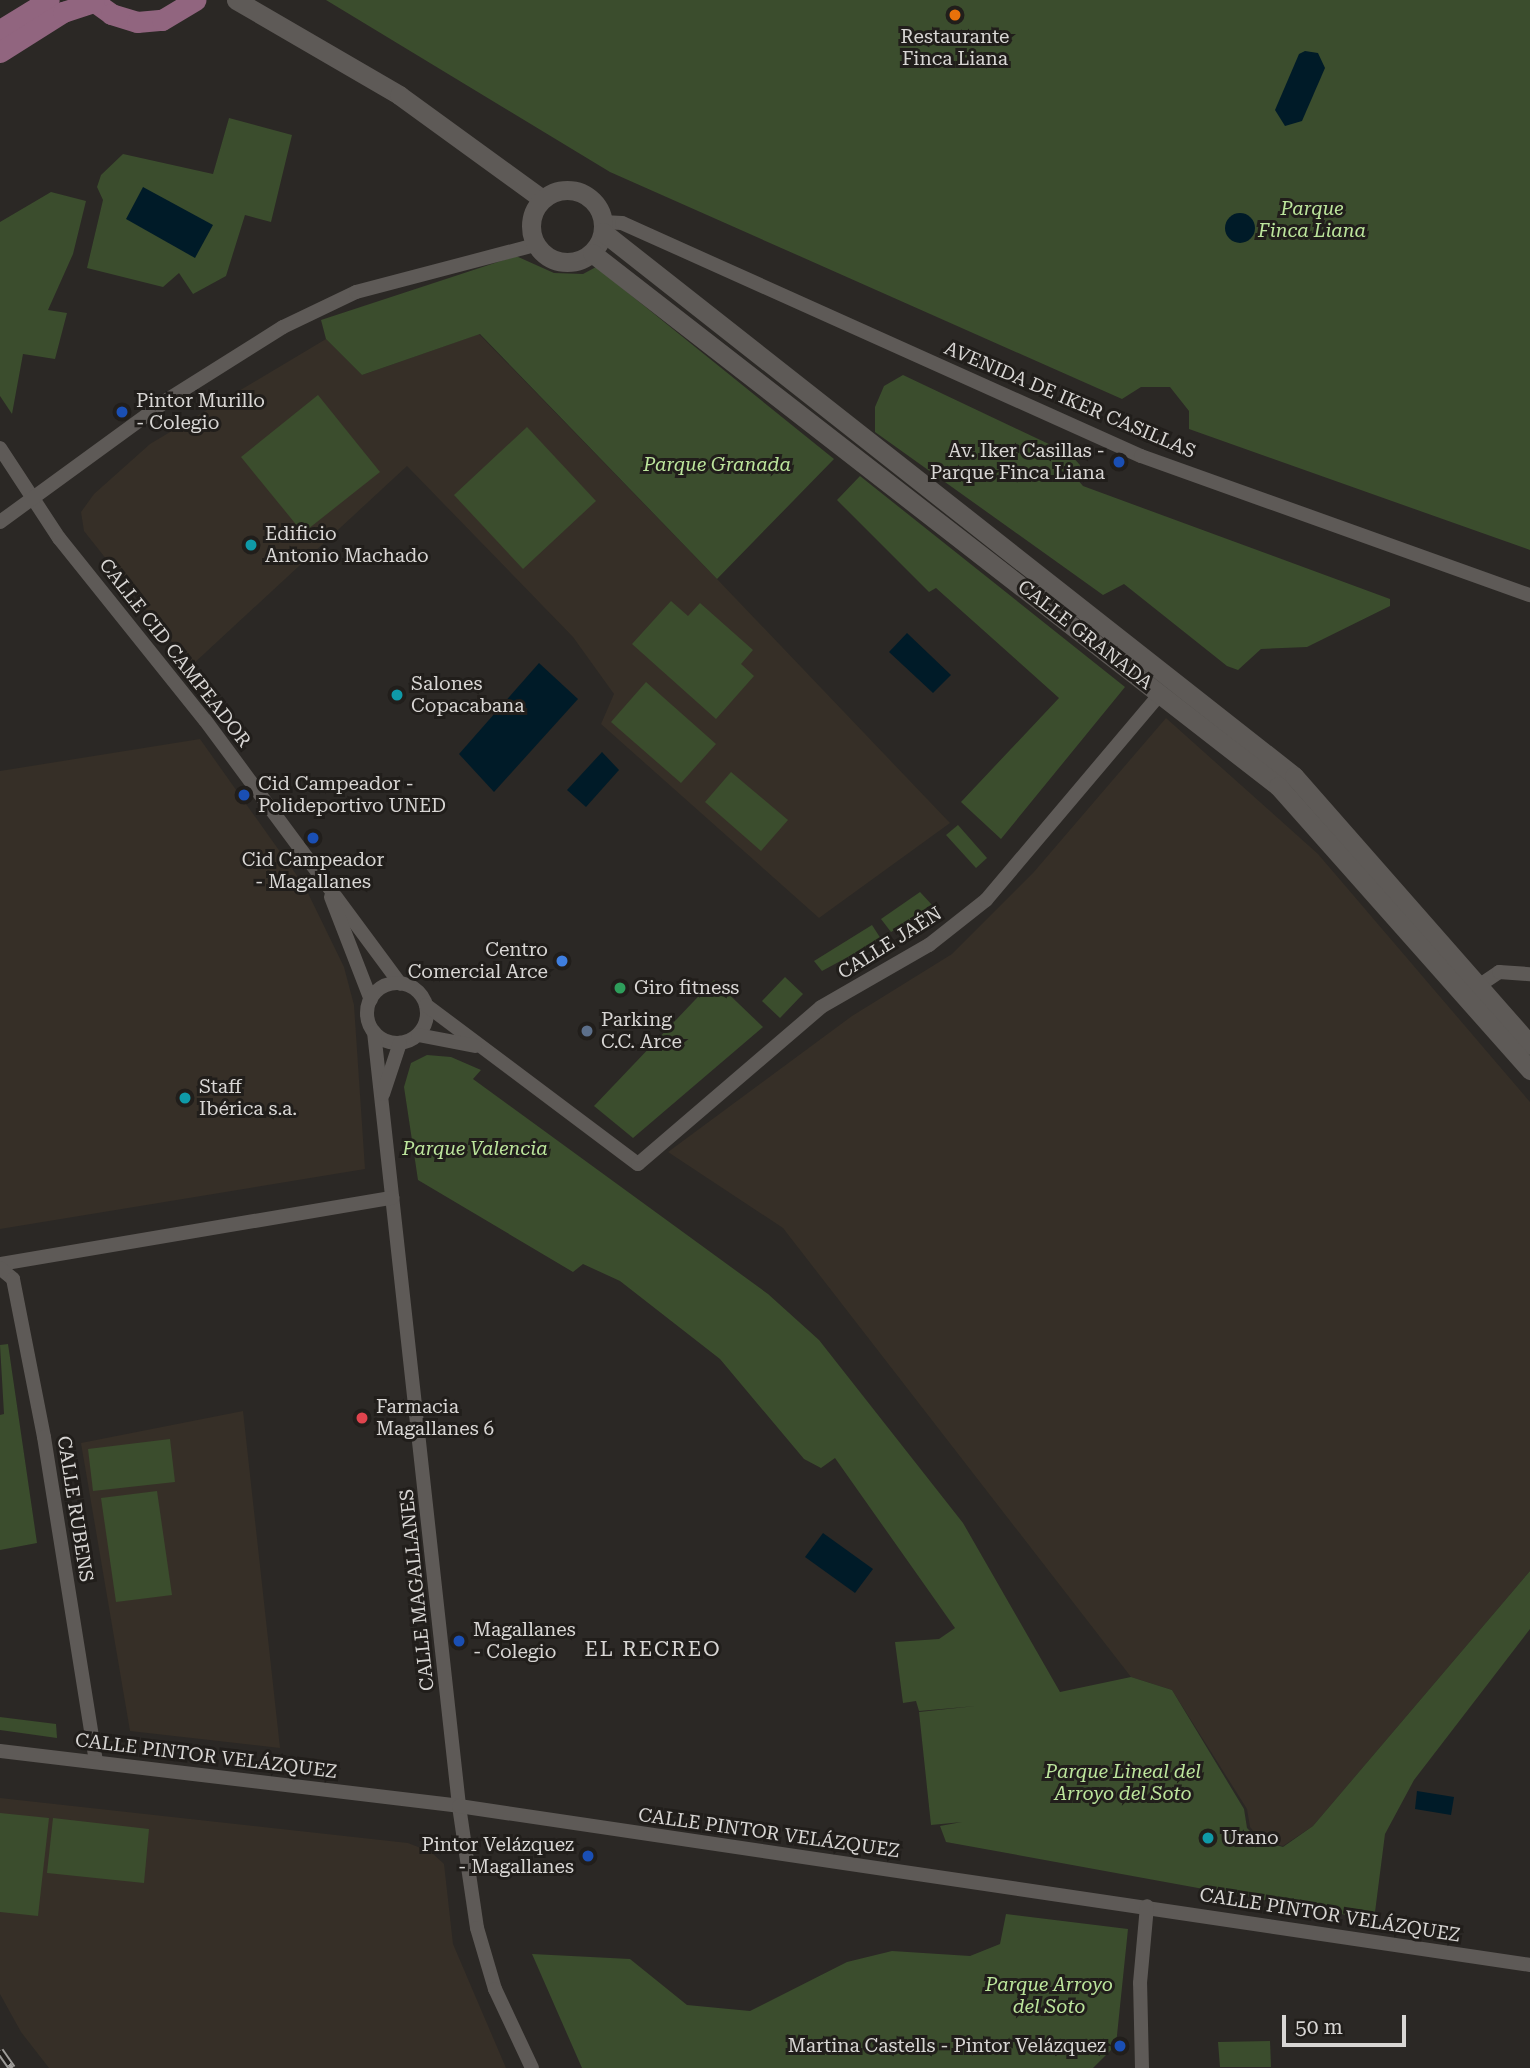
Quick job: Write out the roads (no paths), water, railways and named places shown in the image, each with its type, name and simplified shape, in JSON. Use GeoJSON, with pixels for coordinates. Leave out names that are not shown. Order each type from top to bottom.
{"type":"FeatureCollection","features":[{"type":"Feature","properties":{"kind":"main road"},"geometry":{"type":"LineString","coordinates":[[0,30],[50,0]]}},
{"type":"Feature","properties":{"kind":"main road"},"geometry":{"type":"LineString","coordinates":[[0,52],[63,12],[92,1],[111,15],[137,22],[162,20],[195,0]]}},
{"type":"Feature","properties":{"kind":"street"},"geometry":{"type":"LineString","coordinates":[[236,0],[399,95],[542,199]]}},
{"type":"Feature","properties":{"kind":"street"},"geometry":{"type":"LineString","coordinates":[[566,189],[579,192],[599,209],[603,227],[592,253],[568,263],[543,255],[535,245],[530,221],[542,199],[566,189]]}},
{"type":"Feature","properties":{"kind":"street","name":"AVENIDA DE IKER CASILLAS"},"geometry":{"type":"LineString","coordinates":[[603,227],[622,223],[1141,456],[1530,595]]}},
{"type":"Feature","properties":{"kind":"street","name":"CALLE GRANADA"},"geometry":{"type":"LineString","coordinates":[[603,227],[1294,776],[1472,991],[1530,1070]]}},
{"type":"Feature","properties":{"kind":"street"},"geometry":{"type":"LineString","coordinates":[[0,522],[167,400],[283,327],[356,292],[535,245]]}},
{"type":"Feature","properties":{"kind":"street","name":"CALLE GRANADA"},"geometry":{"type":"LineString","coordinates":[[592,253],[1278,786],[1472,991],[1530,1045]]}},
{"type":"Feature","properties":{"kind":"street","name":"CALLE CID CAMPEADOR"},"geometry":{"type":"LineString","coordinates":[[0,448],[32,500],[324,879],[400,984]]}},
{"type":"Feature","properties":{"kind":"street","name":"CALLE JAÉN"},"geometry":{"type":"LineString","coordinates":[[484,1048],[638,1164],[821,1007],[929,945],[986,900],[1161,693]]}},
{"type":"Feature","properties":{"kind":"street","name":"CALLE CID CAMPEADOR"},"geometry":{"type":"LineString","coordinates":[[324,879],[370,1000]]}},
{"type":"Feature","properties":{"kind":"street"},"geometry":{"type":"LineString","coordinates":[[1472,991],[1499,972],[1530,974]]}},
{"type":"Feature","properties":{"kind":"street"},"geometry":{"type":"LineString","coordinates":[[418,1035],[427,1021],[426,1005],[421,994],[400,984],[388,985],[370,1000],[369,1022],[374,1032],[386,1041],[401,1043],[418,1035],[447,1037],[484,1048]]}},
{"type":"Feature","properties":{"kind":"street"},"geometry":{"type":"LineString","coordinates":[[426,1005],[484,1048]]}},
{"type":"Feature","properties":{"kind":"street","name":"CALLE MAGALLANES"},"geometry":{"type":"LineString","coordinates":[[374,1032],[459,1806],[477,1928],[495,1989],[532,2068]]}},
{"type":"Feature","properties":{"kind":"street","name":"CALLE MAGALLANES"},"geometry":{"type":"LineString","coordinates":[[382,1098],[401,1043]]}},
{"type":"Feature","properties":{"kind":"street","name":"CALLE RUBENS"},"geometry":{"type":"LineString","coordinates":[[0,1266],[392,1198]]}},
{"type":"Feature","properties":{"kind":"street","name":"CALLE RUBENS"},"geometry":{"type":"LineString","coordinates":[[0,1266],[13,1279],[44,1437],[96,1762]]}},
{"type":"Feature","properties":{"kind":"street","name":"CALLE PINTOR VELÁZQUEZ"},"geometry":{"type":"LineString","coordinates":[[0,1751],[459,1806],[1147,1906],[1530,1965]]}},
{"type":"Feature","properties":{"kind":"street"},"geometry":{"type":"LineString","coordinates":[[1143,2068],[1140,1983],[1147,1906]]}},
{"type":"Feature","properties":{"kind":"water"},"geometry":{"type":"Polygon","coordinates":[[[1305,51],[1318,53],[1325,68],[1302,121],[1285,126],[1275,110],[1299,54],[1305,51]]]}},
{"type":"Feature","properties":{"kind":"water"},"geometry":{"type":"Polygon","coordinates":[[[143,187],[213,225],[195,258],[126,219],[143,187]]]}},
{"type":"Feature","properties":{"kind":"water"},"geometry":{"type":"Polygon","coordinates":[[[1240,213],[1251,217],[1255,228],[1251,239],[1240,243],[1229,239],[1225,228],[1229,217],[1240,213]]]}},
{"type":"Feature","properties":{"kind":"water"},"geometry":{"type":"Polygon","coordinates":[[[907,633],[951,675],[933,693],[889,652],[907,633]]]}},
{"type":"Feature","properties":{"kind":"water"},"geometry":{"type":"Polygon","coordinates":[[[539,663],[578,699],[494,792],[459,754],[539,663]]]}},
{"type":"Feature","properties":{"kind":"water"},"geometry":{"type":"Polygon","coordinates":[[[602,752],[619,770],[586,807],[567,790],[602,752]]]}},
{"type":"Feature","properties":{"kind":"water"},"geometry":{"type":"Polygon","coordinates":[[[823,1533],[873,1569],[855,1593],[805,1557],[823,1533]]]}},
{"type":"Feature","properties":{"kind":"water"},"geometry":{"type":"Polygon","coordinates":[[[1417,1791],[1454,1797],[1451,1815],[1415,1809],[1417,1791]]]}},
{"type":"Feature","properties":{"kind":"railway"},"geometry":{"type":"LineString","coordinates":[[0,2051],[12,2068]]}},
{"type":"Feature","properties":{"kind":"place","name":"Restaurante Finca Liana"},"geometry":{"type":"Point","coordinates":[955,15]}},
{"type":"Feature","properties":{"kind":"place","name":"Pintor Murillo - Colegio"},"geometry":{"type":"Point","coordinates":[122,412]}},
{"type":"Feature","properties":{"kind":"place","name":"Av. Iker Casillas - Parque Finca Liana"},"geometry":{"type":"Point","coordinates":[1119,462]}},
{"type":"Feature","properties":{"kind":"place","name":"Edificio Antonio Machado"},"geometry":{"type":"Point","coordinates":[251,545]}},
{"type":"Feature","properties":{"kind":"place","name":"Salones Copacabana"},"geometry":{"type":"Point","coordinates":[397,695]}},
{"type":"Feature","properties":{"kind":"place","name":"Cid Campeador - Polideportivo UNED"},"geometry":{"type":"Point","coordinates":[244,795]}},
{"type":"Feature","properties":{"kind":"place","name":"Cid Campeador - Magallanes"},"geometry":{"type":"Point","coordinates":[313,838]}},
{"type":"Feature","properties":{"kind":"place","name":"Centro Comercial Arce"},"geometry":{"type":"Point","coordinates":[562,961]}},
{"type":"Feature","properties":{"kind":"place","name":"Giro fitness"},"geometry":{"type":"Point","coordinates":[620,988]}},
{"type":"Feature","properties":{"kind":"place","name":"Parking C.C. Arce"},"geometry":{"type":"Point","coordinates":[587,1031]}},
{"type":"Feature","properties":{"kind":"place","name":"Staff Ibérica s.a."},"geometry":{"type":"Point","coordinates":[185,1098]}},
{"type":"Feature","properties":{"kind":"place","name":"Farmacia Magallanes 6"},"geometry":{"type":"Point","coordinates":[362,1418]}},
{"type":"Feature","properties":{"kind":"place","name":"Magallanes - Colegio"},"geometry":{"type":"Point","coordinates":[459,1641]}},
{"type":"Feature","properties":{"kind":"place","name":"Urano"},"geometry":{"type":"Point","coordinates":[1208,1838]}},
{"type":"Feature","properties":{"kind":"place","name":"Pintor Velázquez - Magallanes"},"geometry":{"type":"Point","coordinates":[588,1856]}},
{"type":"Feature","properties":{"kind":"place","name":"Martina Castells - Pintor Velázquez"},"geometry":{"type":"Point","coordinates":[1120,2046]}},
{"type":"Feature","properties":{"kind":"district","name":"EL RECREO"},"geometry":{"type":"Point","coordinates":[653,1649]}},
{"type":"Feature","properties":{"kind":"park label","name":"Parque Finca Liana"},"geometry":{"type":"Point","coordinates":[1312,220]}},
{"type":"Feature","properties":{"kind":"park label","name":"Parque Granada"},"geometry":{"type":"Point","coordinates":[717,465]}},
{"type":"Feature","properties":{"kind":"park label","name":"Parque Valencia"},"geometry":{"type":"Point","coordinates":[475,1149]}},
{"type":"Feature","properties":{"kind":"park label","name":"Parque Lineal del Arroyo del Soto"},"geometry":{"type":"Point","coordinates":[1123,1783]}},
{"type":"Feature","properties":{"kind":"park label","name":"Parque Arroyo del Soto"},"geometry":{"type":"Point","coordinates":[1049,1996]}}]}
